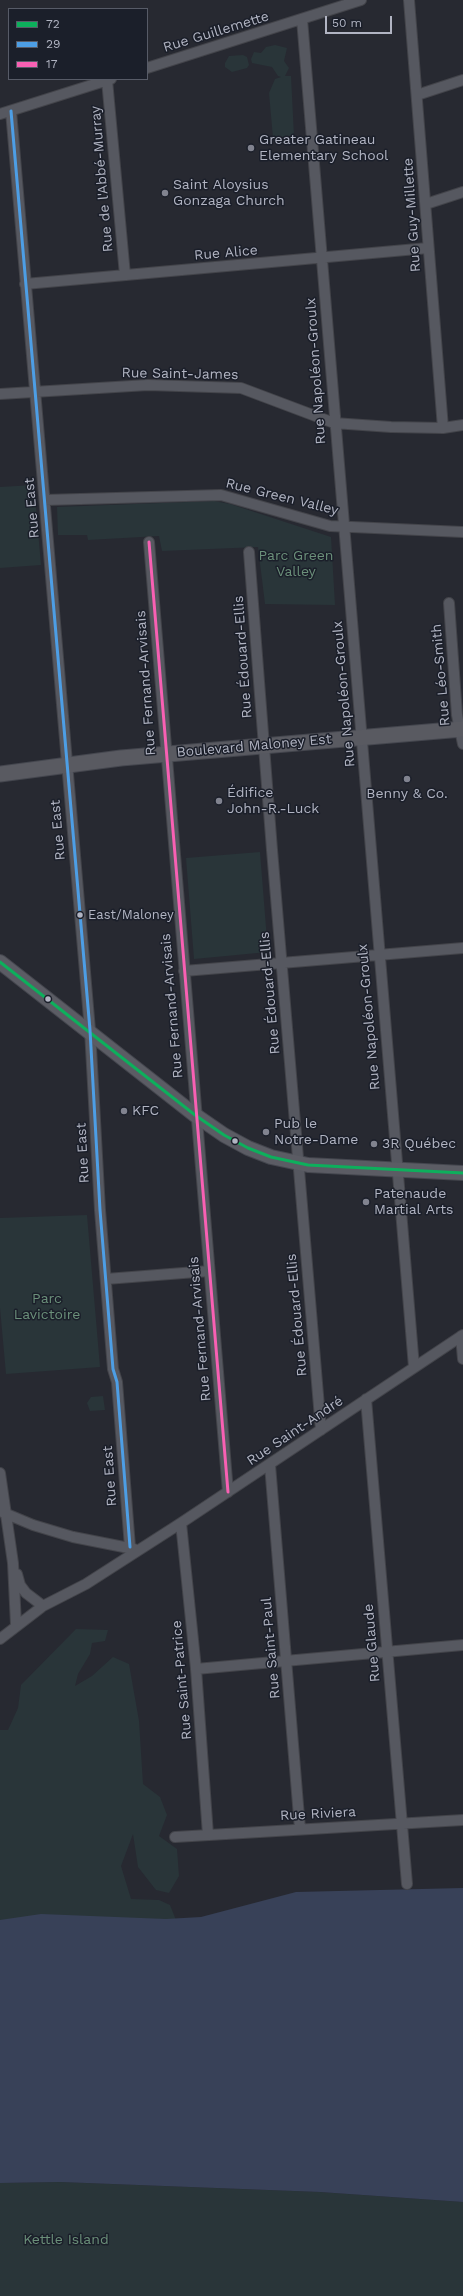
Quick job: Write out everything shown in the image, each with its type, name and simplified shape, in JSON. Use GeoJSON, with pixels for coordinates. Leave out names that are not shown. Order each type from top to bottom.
{"type":"FeatureCollection","features":[{"type":"Feature","properties":{"kind":"main road","name":"Boulevard Maloney Est"},"geometry":{"type":"LineString","coordinates":[[0,774],[66,764],[362,736],[462,733]]}},
{"type":"Feature","properties":{"kind":"street","name":"Rue Guillemette"},"geometry":{"type":"LineString","coordinates":[[148,68],[361,0]]}},
{"type":"Feature","properties":{"kind":"street","name":"Rue Guy-Millette"},"geometry":{"type":"LineString","coordinates":[[409,0],[443,428]]}},
{"type":"Feature","properties":{"kind":"street","name":"Rue Napoléon-Groulx"},"geometry":{"type":"LineString","coordinates":[[302,19],[334,423],[362,736],[378,955],[414,1367]]}},
{"type":"Feature","properties":{"kind":"street"},"geometry":{"type":"LineString","coordinates":[[0,114],[109,80]]}},
{"type":"Feature","properties":{"kind":"street","name":"Rue de l'Abbé-Murray"},"geometry":{"type":"LineString","coordinates":[[109,80],[125,275]]}},
{"type":"Feature","properties":{"kind":"street"},"geometry":{"type":"LineString","coordinates":[[417,95],[463,80]]}},
{"type":"Feature","properties":{"kind":"street","name":"Rue East"},"geometry":{"type":"LineString","coordinates":[[11,111],[25,284],[46,500],[66,764],[90,1030],[113,1369],[117,1382],[134,1549]]}},
{"type":"Feature","properties":{"kind":"street"},"geometry":{"type":"LineString","coordinates":[[426,204],[463,192]]}},
{"type":"Feature","properties":{"kind":"street","name":"Rue Alice"},"geometry":{"type":"LineString","coordinates":[[25,284],[428,248]]}},
{"type":"Feature","properties":{"kind":"street","name":"Rue Saint-James"},"geometry":{"type":"LineString","coordinates":[[0,394],[148,385],[241,388],[334,423],[391,427],[443,428],[463,425]]}},
{"type":"Feature","properties":{"kind":"street","name":"Rue Green Valley"},"geometry":{"type":"LineString","coordinates":[[46,500],[221,495],[330,526],[463,532]]}},
{"type":"Feature","properties":{"kind":"street","name":"Rue Fernand-Arvisais"},"geometry":{"type":"LineString","coordinates":[[149,542],[195,1115],[228,1492]]}},
{"type":"Feature","properties":{"kind":"street","name":"Rue Édouard-Ellis"},"geometry":{"type":"LineString","coordinates":[[250,552],[281,963],[321,1430]]}},
{"type":"Feature","properties":{"kind":"street","name":"Rue Léo-Smith"},"geometry":{"type":"LineString","coordinates":[[449,603],[462,733]]}},
{"type":"Feature","properties":{"kind":"street"},"geometry":{"type":"LineString","coordinates":[[184,971],[463,948]]}},
{"type":"Feature","properties":{"kind":"street"},"geometry":{"type":"LineString","coordinates":[[0,962],[90,1030],[195,1115],[224,1135],[248,1148],[271,1157],[298,1164],[396,1171],[463,1173]]}},
{"type":"Feature","properties":{"kind":"street"},"geometry":{"type":"LineString","coordinates":[[106,1279],[209,1271]]}},
{"type":"Feature","properties":{"kind":"street"},"geometry":{"type":"LineString","coordinates":[[462,1335],[463,1359]]}},
{"type":"Feature","properties":{"kind":"street","name":"Rue Saint-André"},"geometry":{"type":"LineString","coordinates":[[0,1639],[16,1625],[43,1606],[86,1584],[134,1549],[181,1523],[270,1465],[462,1335]]}},
{"type":"Feature","properties":{"kind":"street","name":"Rue Glaude"},"geometry":{"type":"LineString","coordinates":[[366,1399],[407,1884]]}},
{"type":"Feature","properties":{"kind":"street","name":"Rue Saint-Paul"},"geometry":{"type":"LineString","coordinates":[[270,1465],[300,1830]]}},
{"type":"Feature","properties":{"kind":"street"},"geometry":{"type":"LineString","coordinates":[[0,1473],[3,1513],[13,1563],[20,1585],[26,1593],[43,1606]]}},
{"type":"Feature","properties":{"kind":"street"},"geometry":{"type":"LineString","coordinates":[[3,1513],[33,1525],[73,1537],[134,1549]]}},
{"type":"Feature","properties":{"kind":"street","name":"Rue Saint-Patrice"},"geometry":{"type":"LineString","coordinates":[[181,1523],[196,1668],[208,1835]]}},
{"type":"Feature","properties":{"kind":"street"},"geometry":{"type":"LineString","coordinates":[[13,1563],[16,1625]]}},
{"type":"Feature","properties":{"kind":"street"},"geometry":{"type":"LineString","coordinates":[[196,1668],[463,1645]]}},
{"type":"Feature","properties":{"kind":"street","name":"Rue Riviera"},"geometry":{"type":"LineString","coordinates":[[175,1837],[463,1820]]}},
{"type":"Feature","properties":{"kind":"green space"},"geometry":{"type":"Polygon","coordinates":[[[275,45],[287,48],[284,61],[289,68],[285,76],[291,76],[294,136],[273,138],[269,93],[275,79],[281,77],[278,76],[272,67],[252,63],[251,59],[254,52],[261,53],[266,47],[275,45]]]}},
{"type":"Feature","properties":{"kind":"green space"},"geometry":{"type":"Polygon","coordinates":[[[243,55],[247,57],[249,65],[247,68],[232,72],[225,67],[225,63],[229,56],[243,55]]]}},
{"type":"Feature","properties":{"kind":"green space"},"geometry":{"type":"Polygon","coordinates":[[[34,485],[41,565],[0,568],[0,487],[34,485]]]}},
{"type":"Feature","properties":{"kind":"green space","name":"Parc Green Valley"},"geometry":{"type":"Polygon","coordinates":[[[214,501],[230,504],[331,537],[335,605],[265,604],[258,547],[162,551],[159,536],[88,540],[87,535],[58,535],[57,507],[214,501]]]}},
{"type":"Feature","properties":{"kind":"green space"},"geometry":{"type":"Polygon","coordinates":[[[260,852],[268,952],[194,959],[186,858],[260,852]]]}},
{"type":"Feature","properties":{"kind":"green space","name":"Parc Lavictoire"},"geometry":{"type":"Polygon","coordinates":[[[87,1215],[100,1367],[6,1374],[0,1308],[0,1218],[87,1215]]]}},
{"type":"Feature","properties":{"kind":"green space"},"geometry":{"type":"Polygon","coordinates":[[[103,1396],[105,1410],[90,1411],[87,1403],[91,1397],[103,1396]]]}},
{"type":"Feature","properties":{"kind":"green space"},"geometry":{"type":"Polygon","coordinates":[[[76,1629],[108,1630],[105,1641],[92,1643],[90,1654],[78,1674],[75,1686],[92,1676],[113,1657],[129,1664],[139,1721],[143,1784],[160,1797],[167,1815],[159,1836],[177,1849],[179,1876],[169,1893],[156,1890],[138,1867],[133,1834],[121,1866],[131,1899],[159,1900],[170,1905],[180,1930],[0,1935],[0,1730],[8,1730],[18,1708],[21,1685],[76,1629]]]}},
{"type":"Feature","properties":{"kind":"green space","name":"Kettle Island"},"geometry":{"type":"Polygon","coordinates":[[[60,2182],[320,2192],[463,2202],[463,2296],[0,2296],[0,2183],[60,2182]]]}},
{"type":"Feature","properties":{"kind":"water"},"geometry":{"type":"Polygon","coordinates":[[[463,1888],[463,2202],[320,2192],[60,2182],[0,2183],[0,1920],[41,1914],[166,1919],[201,1917],[296,1892],[463,1888]]]}},
{"type":"Feature","properties":{"kind":"transit line","name":"29"},"geometry":{"type":"LineString","coordinates":[[11,111],[90,1030],[100,1210],[113,1369],[117,1382],[130,1547]]}},
{"type":"Feature","properties":{"kind":"transit line","name":"17"},"geometry":{"type":"LineString","coordinates":[[149,542],[228,1492]]}},
{"type":"Feature","properties":{"kind":"transit line","name":"72"},"geometry":{"type":"LineString","coordinates":[[0,962],[195,1115],[224,1135],[248,1148],[271,1157],[308,1165],[463,1173]]}},
{"type":"Feature","properties":{"kind":"place","name":"Greater Gatineau Elementary School"},"geometry":{"type":"Point","coordinates":[251,148]}},
{"type":"Feature","properties":{"kind":"place","name":"Saint Aloysius Gonzaga Church"},"geometry":{"type":"Point","coordinates":[165,193]}},
{"type":"Feature","properties":{"kind":"place","name":"Benny & Co."},"geometry":{"type":"Point","coordinates":[407,779]}},
{"type":"Feature","properties":{"kind":"place","name":"Édifice John-R.-Luck"},"geometry":{"type":"Point","coordinates":[219,801]}},
{"type":"Feature","properties":{"kind":"place","name":"East/Maloney"},"geometry":{"type":"Point","coordinates":[80,915]}},
{"type":"Feature","properties":{"kind":"place","name":"KFC"},"geometry":{"type":"Point","coordinates":[124,1111]}},
{"type":"Feature","properties":{"kind":"place","name":"Pub le Notre-Dame"},"geometry":{"type":"Point","coordinates":[266,1132]}},
{"type":"Feature","properties":{"kind":"place","name":"3R Québec"},"geometry":{"type":"Point","coordinates":[374,1144]}},
{"type":"Feature","properties":{"kind":"place","name":"Patenaude Martial Arts"},"geometry":{"type":"Point","coordinates":[366,1202]}}]}
